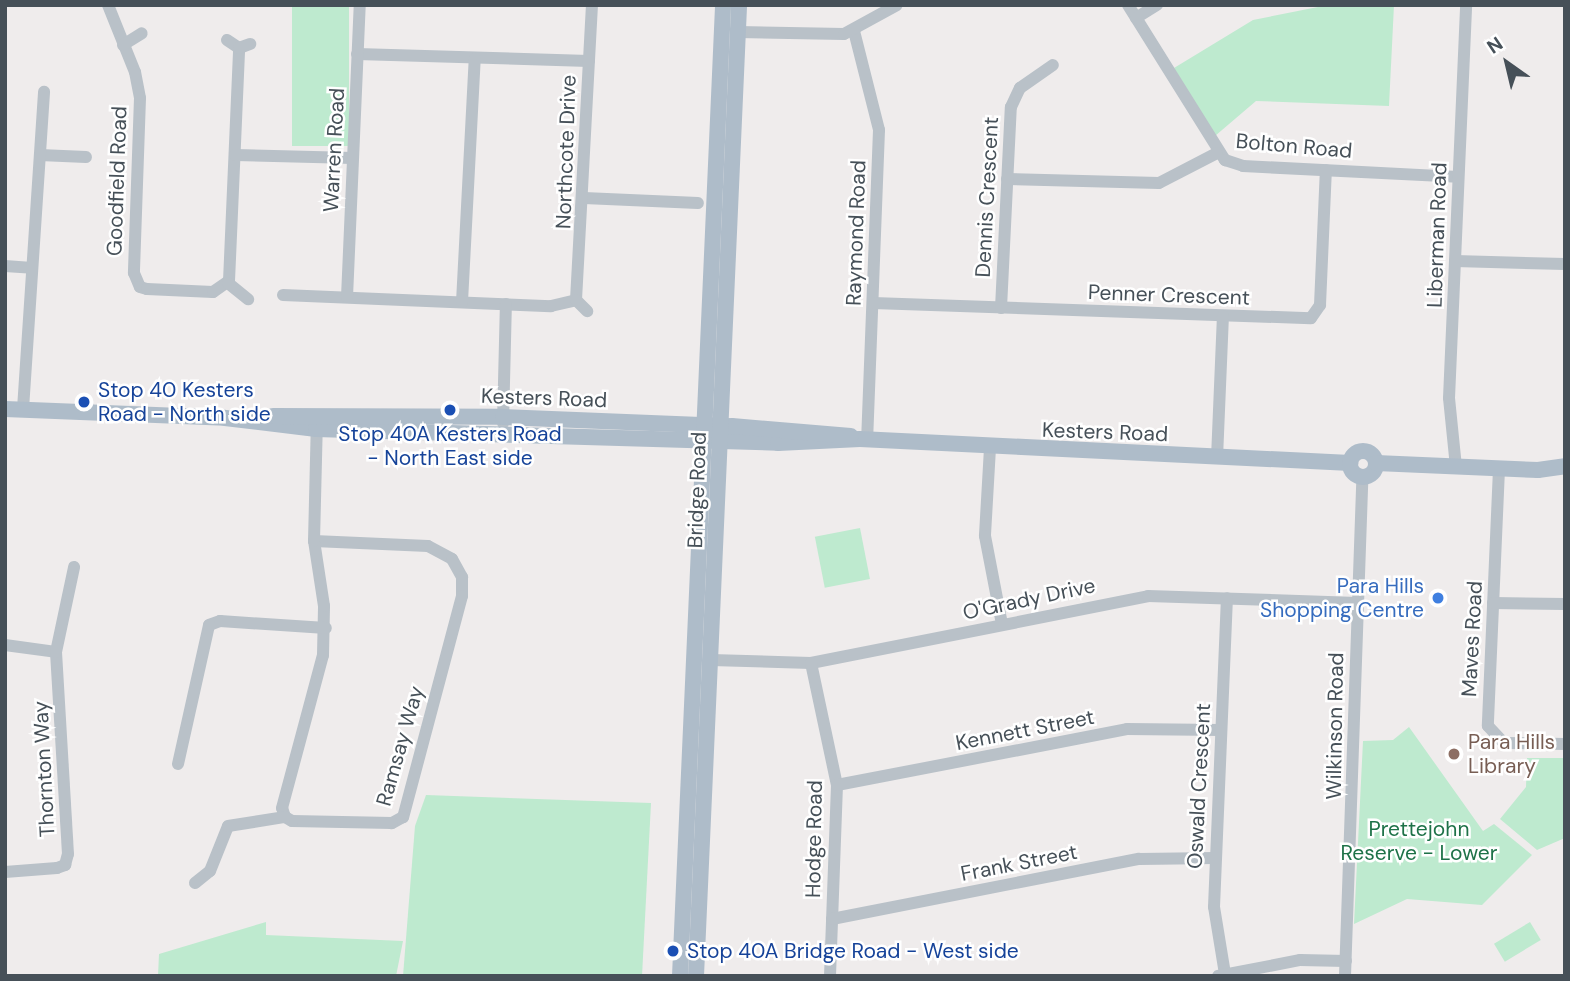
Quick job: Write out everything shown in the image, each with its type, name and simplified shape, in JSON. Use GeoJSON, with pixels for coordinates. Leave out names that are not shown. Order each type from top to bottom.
{"type":"FeatureCollection","features":[{"type":"Feature","properties":{"kind":"main road","name":"Bridge Road"},"geometry":{"type":"LineString","coordinates":[[680,976],[694,659],[712,433],[730,32],[723,5]]}},
{"type":"Feature","properties":{"kind":"main road","name":"Bridge Road"},"geometry":{"type":"LineString","coordinates":[[696,976],[711,660],[712,433],[706,399],[730,32],[739,5]]}},
{"type":"Feature","properties":{"kind":"main road"},"geometry":{"type":"LineString","coordinates":[[675,423],[706,399]]}},
{"type":"Feature","properties":{"kind":"main road","name":"Kesters Road"},"geometry":{"type":"LineString","coordinates":[[5,409],[317,421],[503,434],[712,433],[1349,463]]}},
{"type":"Feature","properties":{"kind":"main road","name":"Kesters Road"},"geometry":{"type":"LineString","coordinates":[[317,421],[503,417],[675,423],[712,433]]}},
{"type":"Feature","properties":{"kind":"main road"},"geometry":{"type":"LineString","coordinates":[[1376,463],[1372,473],[1362,477],[1352,472],[1349,463],[1363,451],[1376,463],[1538,470],[1565,466]]}},
{"type":"Feature","properties":{"kind":"main road"},"geometry":{"type":"LineString","coordinates":[[1538,470],[1565,477]]}},
{"type":"Feature","properties":{"kind":"main road"},"geometry":{"type":"LineString","coordinates":[[694,659],[711,660]]}},
{"type":"Feature","properties":{"kind":"street","name":"Goodfield Road"},"geometry":{"type":"LineString","coordinates":[[108,5],[124,45],[140,98],[136,281],[147,289],[213,292],[228,283]]}},
{"type":"Feature","properties":{"kind":"street","name":"Warren Road"},"geometry":{"type":"LineString","coordinates":[[347,297],[360,5]]}},
{"type":"Feature","properties":{"kind":"street","name":"Northcote Drive"},"geometry":{"type":"LineString","coordinates":[[576,300],[584,198],[592,5]]}},
{"type":"Feature","properties":{"kind":"street"},"geometry":{"type":"LineString","coordinates":[[730,32],[828,35],[854,30],[897,5]]}},
{"type":"Feature","properties":{"kind":"street","name":"Bolton Road"},"geometry":{"type":"LineString","coordinates":[[1128,5],[1217,153],[1237,165],[1458,177]]}},
{"type":"Feature","properties":{"kind":"street"},"geometry":{"type":"LineString","coordinates":[[1136,18],[1157,5]]}},
{"type":"Feature","properties":{"kind":"street","name":"Liberman Road"},"geometry":{"type":"LineString","coordinates":[[1456,467],[1449,405],[1466,5]]}},
{"type":"Feature","properties":{"kind":"street","name":"Raymond Road"},"geometry":{"type":"LineString","coordinates":[[854,30],[878,121],[873,303],[863,440]]}},
{"type":"Feature","properties":{"kind":"street"},"geometry":{"type":"LineString","coordinates":[[124,45],[142,33]]}},
{"type":"Feature","properties":{"kind":"street"},"geometry":{"type":"LineString","coordinates":[[227,40],[244,46],[228,283],[248,299]]}},
{"type":"Feature","properties":{"kind":"street"},"geometry":{"type":"LineString","coordinates":[[357,54],[589,61]]}},
{"type":"Feature","properties":{"kind":"street"},"geometry":{"type":"LineString","coordinates":[[461,302],[475,58]]}},
{"type":"Feature","properties":{"kind":"street","name":"Dennis Crescent"},"geometry":{"type":"LineString","coordinates":[[1001,308],[1007,179],[1015,95],[1053,65]]}},
{"type":"Feature","properties":{"kind":"street"},"geometry":{"type":"LineString","coordinates":[[23,409],[44,92]]}},
{"type":"Feature","properties":{"kind":"street"},"geometry":{"type":"LineString","coordinates":[[1007,179],[1159,183],[1217,153]]}},
{"type":"Feature","properties":{"kind":"street"},"geometry":{"type":"LineString","coordinates":[[40,155],[86,158]]}},
{"type":"Feature","properties":{"kind":"street"},"geometry":{"type":"LineString","coordinates":[[235,155],[353,158]]}},
{"type":"Feature","properties":{"kind":"street","name":"Penner Crescent"},"geometry":{"type":"LineString","coordinates":[[873,303],[1304,319],[1317,314],[1326,170]]}},
{"type":"Feature","properties":{"kind":"street"},"geometry":{"type":"LineString","coordinates":[[584,198],[698,202]]}},
{"type":"Feature","properties":{"kind":"street"},"geometry":{"type":"LineString","coordinates":[[1455,261],[1565,264]]}},
{"type":"Feature","properties":{"kind":"street"},"geometry":{"type":"LineString","coordinates":[[5,266],[32,268]]}},
{"type":"Feature","properties":{"kind":"street"},"geometry":{"type":"LineString","coordinates":[[283,295],[563,306],[576,300],[587,311]]}},
{"type":"Feature","properties":{"kind":"street"},"geometry":{"type":"LineString","coordinates":[[503,434],[506,304]]}},
{"type":"Feature","properties":{"kind":"street"},"geometry":{"type":"LineString","coordinates":[[1217,458],[1223,316]]}},
{"type":"Feature","properties":{"kind":"street"},"geometry":{"type":"LineString","coordinates":[[195,883],[210,871],[228,826],[285,817],[284,796],[323,655],[326,628],[314,541],[317,421]]}},
{"type":"Feature","properties":{"kind":"street"},"geometry":{"type":"LineString","coordinates":[[990,448],[985,536],[1002,624]]}},
{"type":"Feature","properties":{"kind":"street","name":"Maves Road"},"geometry":{"type":"LineString","coordinates":[[1499,469],[1488,722],[1491,733],[1504,743],[1565,744]]}},
{"type":"Feature","properties":{"kind":"street","name":"Wilkinson Road"},"geometry":{"type":"LineString","coordinates":[[1345,976],[1362,477]]}},
{"type":"Feature","properties":{"kind":"street","name":"Ramsay Way"},"geometry":{"type":"LineString","coordinates":[[285,817],[301,822],[392,822],[403,817],[463,586],[452,559],[428,546],[314,541]]}},
{"type":"Feature","properties":{"kind":"street","name":"Thornton Way"},"geometry":{"type":"LineString","coordinates":[[5,872],[57,868],[65,865],[68,854],[56,652],[74,567]]}},
{"type":"Feature","properties":{"kind":"street","name":"O'Grady Drive"},"geometry":{"type":"LineString","coordinates":[[711,660],[811,663],[1137,597],[1357,603]]}},
{"type":"Feature","properties":{"kind":"street","name":"Oswald Crescent"},"geometry":{"type":"LineString","coordinates":[[1222,975],[1214,907],[1227,598]]}},
{"type":"Feature","properties":{"kind":"street"},"geometry":{"type":"LineString","coordinates":[[1493,603],[1565,604]]}},
{"type":"Feature","properties":{"kind":"street"},"geometry":{"type":"LineString","coordinates":[[178,764],[209,625],[220,621],[326,628]]}},
{"type":"Feature","properties":{"kind":"street"},"geometry":{"type":"LineString","coordinates":[[5,645],[56,652]]}},
{"type":"Feature","properties":{"kind":"street","name":"Hodge Road"},"geometry":{"type":"LineString","coordinates":[[811,663],[837,785],[830,976]]}},
{"type":"Feature","properties":{"kind":"street","name":"Kennett Street"},"geometry":{"type":"LineString","coordinates":[[837,785],[1126,729],[1221,730]]}},
{"type":"Feature","properties":{"kind":"street","name":"Frank Street"},"geometry":{"type":"LineString","coordinates":[[832,919],[1139,859],[1215,858]]}},
{"type":"Feature","properties":{"kind":"street"},"geometry":{"type":"LineString","coordinates":[[1222,975],[1300,960],[1346,961]]}},
{"type":"Feature","properties":{"kind":"green space"},"geometry":{"type":"Polygon","coordinates":[[[292,5],[349,5],[349,146],[292,146],[292,5]]]}},
{"type":"Feature","properties":{"kind":"green space"},"geometry":{"type":"Polygon","coordinates":[[[1328,5],[1394,5],[1389,106],[1256,101],[1215,136],[1174,68],[1253,20],[1328,5]]]}},
{"type":"Feature","properties":{"kind":"green space"},"geometry":{"type":"Polygon","coordinates":[[[860,528],[870,579],[825,588],[815,537],[860,528]]]}},
{"type":"Feature","properties":{"kind":"green space","name":"Prettejohn Reserve - Lower"},"geometry":{"type":"Polygon","coordinates":[[[1409,727],[1483,831],[1494,824],[1532,855],[1482,905],[1407,899],[1354,924],[1363,741],[1393,740],[1409,727]]]}},
{"type":"Feature","properties":{"kind":"green space"},"geometry":{"type":"Polygon","coordinates":[[[1527,758],[1565,758],[1565,838],[1537,850],[1500,819],[1526,787],[1527,758]]]}},
{"type":"Feature","properties":{"kind":"green space"},"geometry":{"type":"Polygon","coordinates":[[[426,795],[651,803],[642,976],[403,976],[415,826],[426,795]]]}},
{"type":"Feature","properties":{"kind":"green space"},"geometry":{"type":"Polygon","coordinates":[[[266,922],[266,935],[403,941],[396,976],[158,976],[159,954],[266,922]]]}},
{"type":"Feature","properties":{"kind":"green space"},"geometry":{"type":"Polygon","coordinates":[[[1530,922],[1541,940],[1505,962],[1494,944],[1530,922]]]}},
{"type":"Feature","properties":{"kind":"place","name":"Stop 40 Kesters Road - North side"},"geometry":{"type":"Point","coordinates":[84,402]}},
{"type":"Feature","properties":{"kind":"place","name":"Stop 40A Kesters Road - North East side"},"geometry":{"type":"Point","coordinates":[450,410]}},
{"type":"Feature","properties":{"kind":"place","name":"Para Hills Shopping Centre"},"geometry":{"type":"Point","coordinates":[1438,598]}},
{"type":"Feature","properties":{"kind":"place","name":"Para Hills Library"},"geometry":{"type":"Point","coordinates":[1454,754]}},
{"type":"Feature","properties":{"kind":"place","name":"Stop 40A Bridge Road - West side"},"geometry":{"type":"Point","coordinates":[673,951]}}]}
